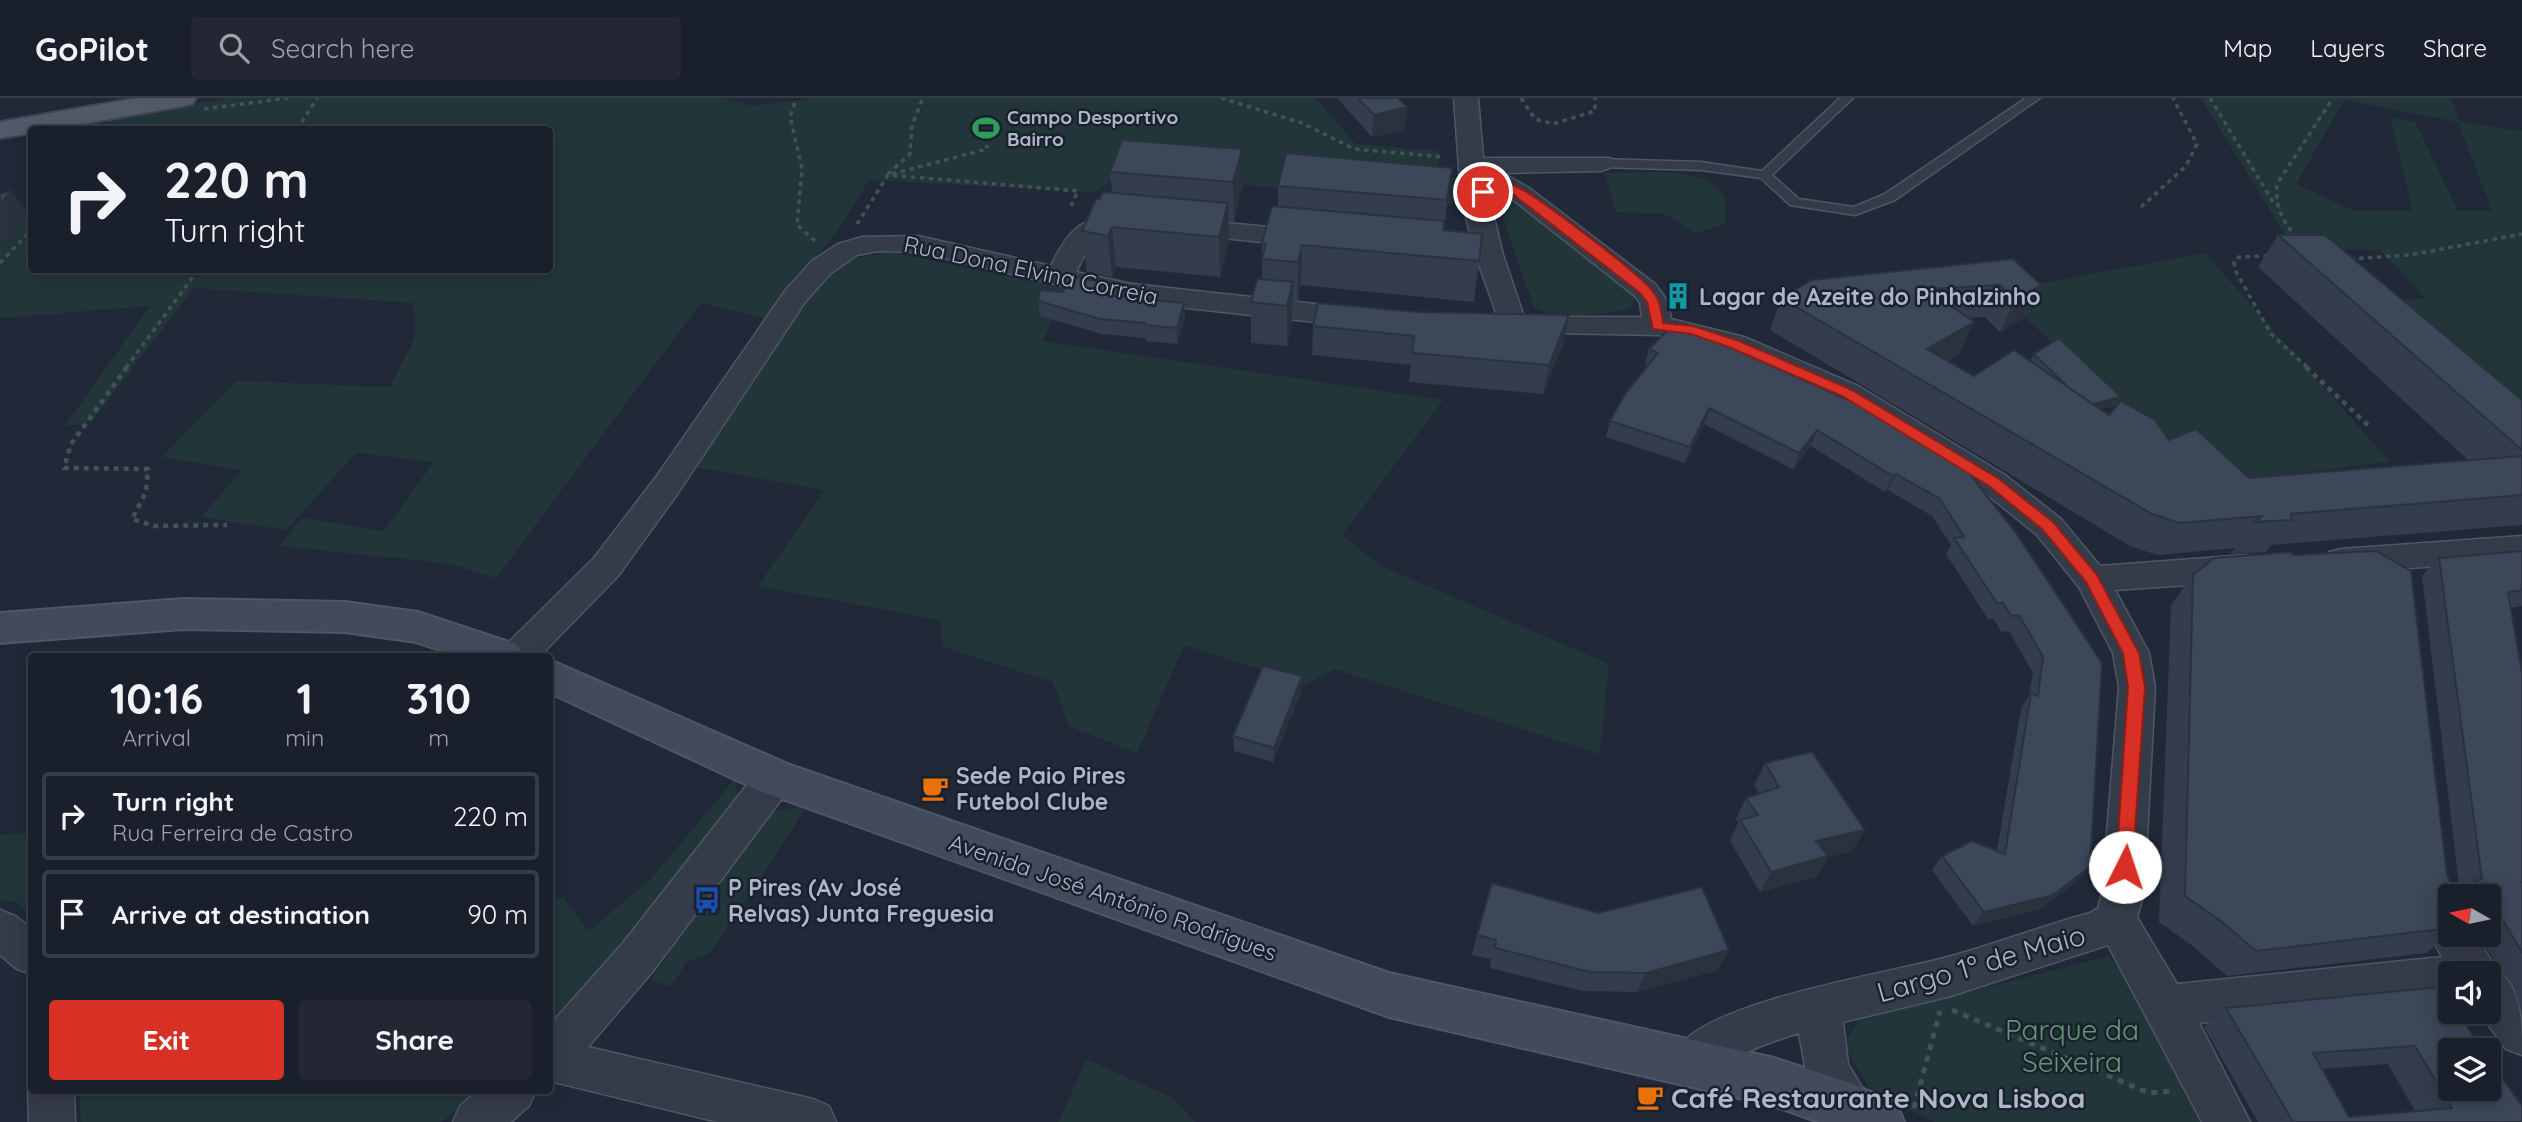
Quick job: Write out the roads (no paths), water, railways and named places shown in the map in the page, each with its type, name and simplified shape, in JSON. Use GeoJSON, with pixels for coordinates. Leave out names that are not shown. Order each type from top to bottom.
{"type":"FeatureCollection","features":[{"type":"Feature","properties":{"kind":"main road"},"geometry":{"type":"LineString","coordinates":[[0,130],[183,98]]}},
{"type":"Feature","properties":{"kind":"street"},"geometry":{"type":"LineString","coordinates":[[1466,98],[1474,197],[1489,255],[1499,326],[1657,326],[1693,331],[1734,344],[1847,393],[2021,502],[2049,527],[2092,579],[2131,653],[2137,687],[2123,893],[2116,919],[2218,1104]]}},
{"type":"Feature","properties":{"kind":"street"},"geometry":{"type":"LineString","coordinates":[[1472,166],[1589,163]]}},
{"type":"Feature","properties":{"kind":"street"},"geometry":{"type":"LineString","coordinates":[[1537,205],[1534,196],[1538,184],[1589,163]]}},
{"type":"Feature","properties":{"kind":"street"},"geometry":{"type":"LineString","coordinates":[[1472,166],[1513,188],[1537,205],[1645,290],[1654,302],[1657,326]]}},
{"type":"Feature","properties":{"kind":"street"},"geometry":{"type":"LineString","coordinates":[[1474,197],[1496,189],[1513,188]]}},
{"type":"Feature","properties":{"kind":"street"},"geometry":{"type":"LineString","coordinates":[[1060,277],[1081,233],[1103,221],[1330,241]]}},
{"type":"Feature","properties":{"kind":"street","name":"Rua Dona Elvina Correia"},"geometry":{"type":"LineString","coordinates":[[521,653],[606,567],[667,485],[795,297],[832,248],[891,241],[918,244],[1060,277],[1184,301],[1387,321]]}},
{"type":"Feature","properties":{"kind":"street"},"geometry":{"type":"LineString","coordinates":[[1413,248],[1489,255]]}},
{"type":"Feature","properties":{"kind":"street"},"geometry":{"type":"LineString","coordinates":[[2092,579],[2289,565],[2402,571],[2522,548]]}},
{"type":"Feature","properties":{"kind":"street"},"geometry":{"type":"LineString","coordinates":[[0,628],[183,614],[345,617],[418,627],[495,653]]}},
{"type":"Feature","properties":{"kind":"street","name":"Avenida José António Rodrigues"},"geometry":{"type":"LineString","coordinates":[[553,677],[775,778],[1389,995],[1695,1062]]}},
{"type":"Feature","properties":{"kind":"street"},"geometry":{"type":"LineString","coordinates":[[553,1055],[638,957],[775,778]]}},
{"type":"Feature","properties":{"kind":"street","name":"Largo 1º de Maio"},"geometry":{"type":"LineString","coordinates":[[1695,1062],[1707,1049],[1767,1024],[1822,1006],[1930,981],[2101,929],[2116,919]]}},
{"type":"Feature","properties":{"kind":"street"},"geometry":{"type":"LineString","coordinates":[[0,929],[28,953]]}},
{"type":"Feature","properties":{"kind":"street"},"geometry":{"type":"LineString","coordinates":[[2166,1006],[2438,977]]}},
{"type":"Feature","properties":{"kind":"street"},"geometry":{"type":"LineString","coordinates":[[1822,1006],[1819,1037],[1824,1061],[1834,1086],[1865,1115]]}},
{"type":"Feature","properties":{"kind":"street"},"geometry":{"type":"LineString","coordinates":[[2501,1006],[2522,1034]]}},
{"type":"Feature","properties":{"kind":"street"},"geometry":{"type":"LineString","coordinates":[[553,1059],[764,1117],[813,1122]]}},
{"type":"Feature","properties":{"kind":"street"},"geometry":{"type":"LineString","coordinates":[[1695,1062],[1774,1082],[1865,1115]]}},
{"type":"Feature","properties":{"kind":"street"},"geometry":{"type":"LineString","coordinates":[[51,1094],[52,1122]]}},
{"type":"Feature","properties":{"kind":"street"},"geometry":{"type":"LineString","coordinates":[[476,1122],[508,1094]]}},
{"type":"Feature","properties":{"kind":"lane"},"geometry":{"type":"LineString","coordinates":[[1589,163],[1701,166],[1765,175],[1794,202],[1855,211],[1890,197],[2034,98]]}},
{"type":"Feature","properties":{"kind":"lane"},"geometry":{"type":"LineString","coordinates":[[1765,175],[1837,100]]}},
{"type":"Feature","properties":{"kind":"place","name":"Campo Desportivo Bairro"},"geometry":{"type":"Point","coordinates":[986,128]}},
{"type":"Feature","properties":{"kind":"place","name":"Lagar de Azeite do Pinhalzinho"},"geometry":{"type":"Point","coordinates":[1678,296]}},
{"type":"Feature","properties":{"kind":"place","name":"Sede Paio Pires Futebol Clube"},"geometry":{"type":"Point","coordinates":[935,788]}},
{"type":"Feature","properties":{"kind":"place","name":"P Pires (Av José Relvas) Junta Freguesia"},"geometry":{"type":"Point","coordinates":[707,900]}},
{"type":"Feature","properties":{"kind":"place","name":"Café Restaurante Nova Lisboa"},"geometry":{"type":"Point","coordinates":[1650,1097]}},
{"type":"Feature","properties":{"kind":"park label","name":"Parque da Seixeira"},"geometry":{"type":"Point","coordinates":[2072,1045]}}]}
